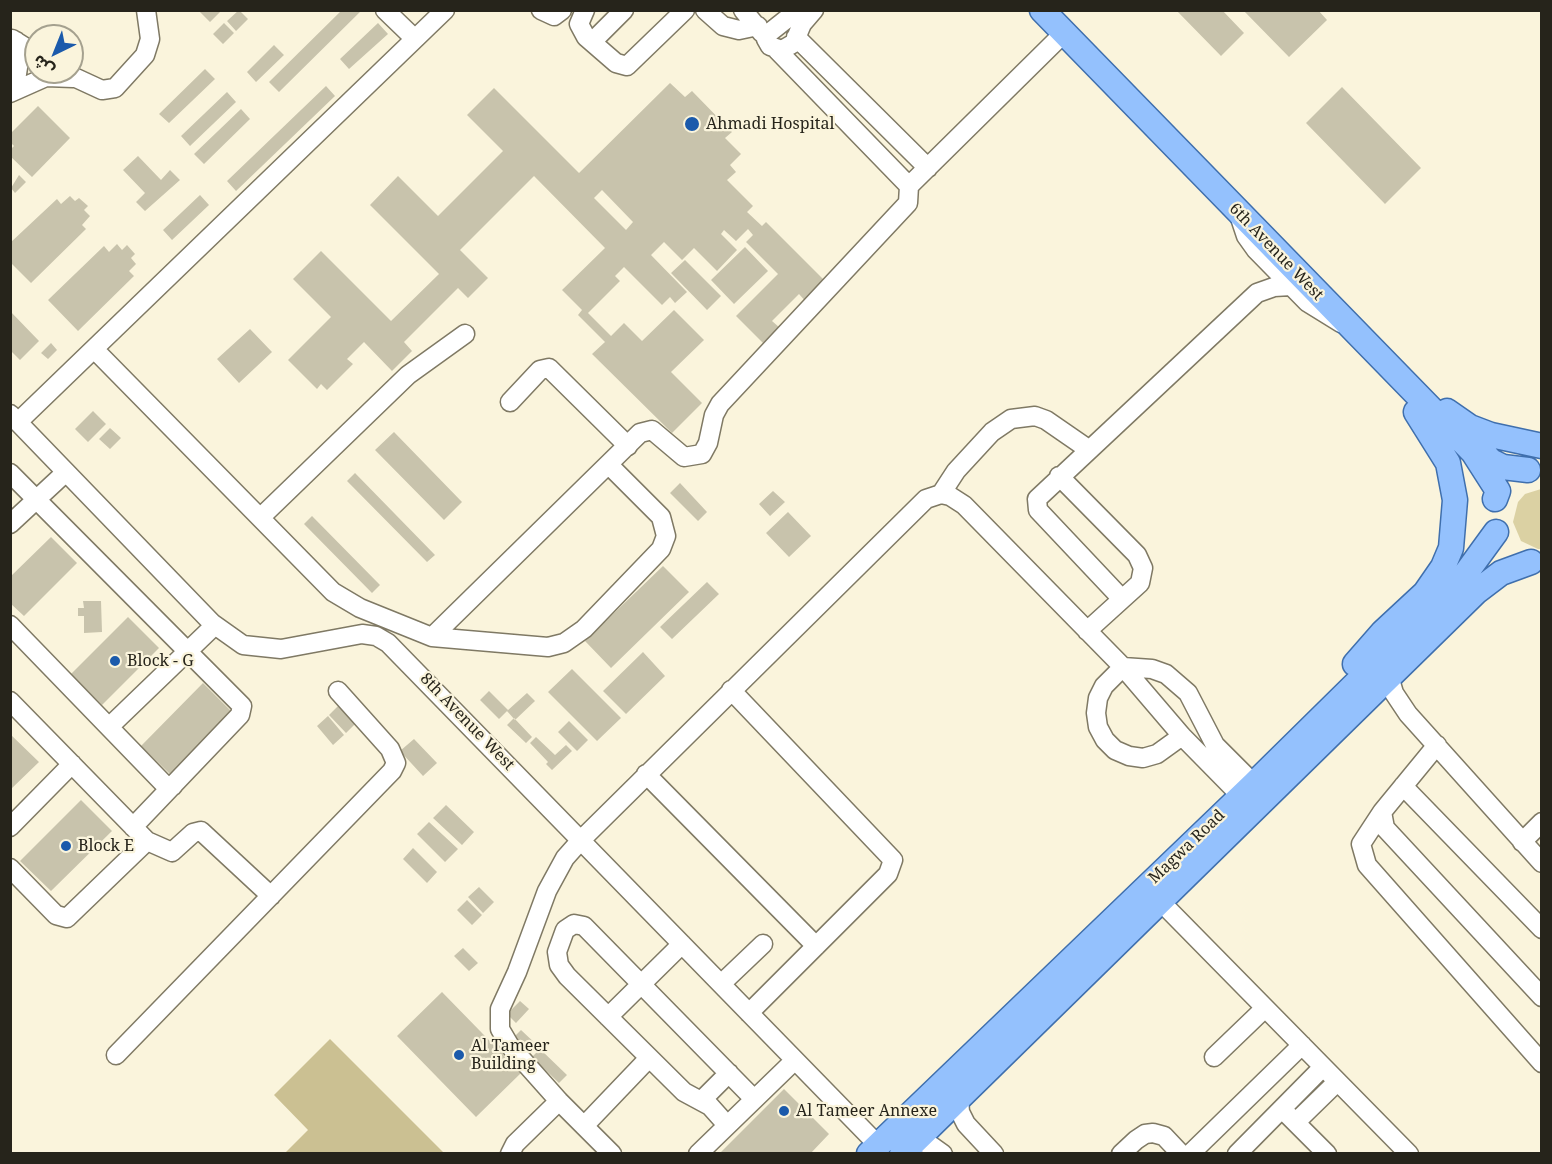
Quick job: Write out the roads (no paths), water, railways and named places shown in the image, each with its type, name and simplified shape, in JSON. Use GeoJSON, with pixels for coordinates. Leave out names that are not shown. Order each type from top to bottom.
{"type":"FeatureCollection","features":[{"type":"Feature","properties":{"kind":"main road","name":"6th Avenue West"},"geometry":{"type":"LineString","coordinates":[[1042,10],[1060,22],[1473,452],[1498,490],[1495,499]]}},
{"type":"Feature","properties":{"kind":"main road","name":"6th Avenue West"},"geometry":{"type":"LineString","coordinates":[[1060,22],[1347,326],[1491,461],[1503,467],[1535,469]]}},
{"type":"Feature","properties":{"kind":"main road"},"geometry":{"type":"LineString","coordinates":[[1400,374],[1470,427],[1508,440],[1542,446]]}},
{"type":"Feature","properties":{"kind":"main road"},"geometry":{"type":"LineString","coordinates":[[1315,724],[1322,705],[1338,683],[1383,632],[1425,593],[1443,567],[1451,548],[1455,500],[1448,463],[1400,374]]}},
{"type":"Feature","properties":{"kind":"main road"},"geometry":{"type":"LineString","coordinates":[[1535,469],[1506,483],[1495,499],[1493,519],[1496,532],[1504,546],[1516,556],[1536,563]]}},
{"type":"Feature","properties":{"kind":"main road","name":"Magwa Road"},"geometry":{"type":"LineString","coordinates":[[873,1149],[1247,790],[1461,580],[1496,532]]}},
{"type":"Feature","properties":{"kind":"main road","name":"Magwa Road"},"geometry":{"type":"LineString","coordinates":[[908,1147],[1476,592],[1501,573],[1536,563]]}},
{"type":"Feature","properties":{"kind":"street"},"geometry":{"type":"LineString","coordinates":[[84,82],[102,90],[115,88],[125,79],[145,55],[150,39],[146,10]]}},
{"type":"Feature","properties":{"kind":"street"},"geometry":{"type":"LineString","coordinates":[[385,10],[415,39]]}},
{"type":"Feature","properties":{"kind":"street"},"geometry":{"type":"LineString","coordinates":[[14,418],[94,349],[445,10]]}},
{"type":"Feature","properties":{"kind":"street"},"geometry":{"type":"LineString","coordinates":[[541,10],[554,16],[562,10]]}},
{"type":"Feature","properties":{"kind":"street"},"geometry":{"type":"LineString","coordinates":[[585,10],[579,24],[592,42],[616,63],[627,66],[685,10]]}},
{"type":"Feature","properties":{"kind":"street"},"geometry":{"type":"LineString","coordinates":[[592,42],[624,10]]}},
{"type":"Feature","properties":{"kind":"street"},"geometry":{"type":"LineString","coordinates":[[705,10],[723,26],[788,48],[802,24],[814,10]]}},
{"type":"Feature","properties":{"kind":"street"},"geometry":{"type":"LineString","coordinates":[[767,39],[769,33],[798,10]]}},
{"type":"Feature","properties":{"kind":"street"},"geometry":{"type":"LineString","coordinates":[[744,11],[767,39],[909,186]]}},
{"type":"Feature","properties":{"kind":"street"},"geometry":{"type":"LineString","coordinates":[[432,637],[640,433],[648,430],[656,432],[684,457],[702,454],[708,443],[714,415],[720,405],[908,203],[909,186],[1060,22]]}},
{"type":"Feature","properties":{"kind":"street"},"geometry":{"type":"LineString","coordinates":[[796,37],[928,168]]}},
{"type":"Feature","properties":{"kind":"street"},"geometry":{"type":"LineString","coordinates":[[10,88],[17,74],[19,61],[14,40]]}},
{"type":"Feature","properties":{"kind":"street"},"geometry":{"type":"LineString","coordinates":[[799,70],[815,55]]}},
{"type":"Feature","properties":{"kind":"street"},"geometry":{"type":"LineString","coordinates":[[10,93],[27,84]]}},
{"type":"Feature","properties":{"kind":"street"},"geometry":{"type":"LineString","coordinates":[[1238,213],[1246,236],[1263,257],[1321,313],[1347,326]]}},
{"type":"Feature","properties":{"kind":"street"},"geometry":{"type":"LineString","coordinates":[[1257,293],[1263,257]]}},
{"type":"Feature","properties":{"kind":"street"},"geometry":{"type":"LineString","coordinates":[[1122,599],[1037,508],[1038,496],[1257,293],[1274,287],[1291,286]]}},
{"type":"Feature","properties":{"kind":"street"},"geometry":{"type":"LineString","coordinates":[[261,517],[408,375],[465,334]]}},
{"type":"Feature","properties":{"kind":"street"},"geometry":{"type":"LineString","coordinates":[[94,349],[342,598],[432,637],[454,641],[548,647],[564,643],[584,629],[662,549],[666,536],[661,517],[609,465]]}},
{"type":"Feature","properties":{"kind":"street"},"geometry":{"type":"LineString","coordinates":[[510,402],[540,370],[549,368],[628,446]]}},
{"type":"Feature","properties":{"kind":"street"},"geometry":{"type":"LineString","coordinates":[[941,494],[962,464],[992,432],[1011,419],[1023,416],[1046,420],[1088,449]]}},
{"type":"Feature","properties":{"kind":"street","name":"8th Avenue West"},"geometry":{"type":"LineString","coordinates":[[14,418],[215,626],[243,645],[281,649],[362,634],[382,639],[795,1060],[873,1149]]}},
{"type":"Feature","properties":{"kind":"street"},"geometry":{"type":"LineString","coordinates":[[10,524],[66,472]]}},
{"type":"Feature","properties":{"kind":"street"},"geometry":{"type":"LineString","coordinates":[[10,474],[242,706],[240,715],[133,827]]}},
{"type":"Feature","properties":{"kind":"street"},"geometry":{"type":"LineString","coordinates":[[1059,476],[1141,561],[1143,576],[1140,583],[1087,631]]}},
{"type":"Feature","properties":{"kind":"street"},"geometry":{"type":"LineString","coordinates":[[612,1154],[559,1101],[504,1038],[498,1019],[547,891],[565,858],[581,840],[920,504],[933,496],[950,495],[964,505],[1123,667],[1182,736],[1247,790]]}},
{"type":"Feature","properties":{"kind":"street"},"geometry":{"type":"LineString","coordinates":[[10,625],[165,784],[173,786]]}},
{"type":"Feature","properties":{"kind":"street"},"geometry":{"type":"LineString","coordinates":[[109,728],[215,626]]}},
{"type":"Feature","properties":{"kind":"street"},"geometry":{"type":"LineString","coordinates":[[1182,736],[1157,754],[1143,758],[1129,756],[1115,750],[1105,740],[1098,727],[1096,713],[1098,698],[1104,686],[1123,667],[1152,669],[1178,682],[1196,705],[1205,730],[1247,790]]}},
{"type":"Feature","properties":{"kind":"street"},"geometry":{"type":"LineString","coordinates":[[1389,676],[1398,701],[1542,863]]}},
{"type":"Feature","properties":{"kind":"street"},"geometry":{"type":"LineString","coordinates":[[731,690],[892,860],[888,873],[749,1013]]}},
{"type":"Feature","properties":{"kind":"street"},"geometry":{"type":"LineString","coordinates":[[116,1055],[392,771],[396,763],[390,749],[338,691]]}},
{"type":"Feature","properties":{"kind":"street"},"geometry":{"type":"LineString","coordinates":[[10,701],[147,841],[172,852],[178,849],[193,833],[201,831],[271,896]]}},
{"type":"Feature","properties":{"kind":"street"},"geometry":{"type":"LineString","coordinates":[[1437,746],[1402,786],[1361,844],[1366,865],[1542,1063]]}},
{"type":"Feature","properties":{"kind":"street"},"geometry":{"type":"LineString","coordinates":[[10,827],[72,764]]}},
{"type":"Feature","properties":{"kind":"street"},"geometry":{"type":"LineString","coordinates":[[646,774],[816,946]]}},
{"type":"Feature","properties":{"kind":"street"},"geometry":{"type":"LineString","coordinates":[[1402,786],[1542,929]]}},
{"type":"Feature","properties":{"kind":"street"},"geometry":{"type":"LineString","coordinates":[[1382,812],[1385,828],[1542,997]]}},
{"type":"Feature","properties":{"kind":"street"},"geometry":{"type":"LineString","coordinates":[[1522,842],[1542,822]]}},
{"type":"Feature","properties":{"kind":"street"},"geometry":{"type":"LineString","coordinates":[[10,868],[56,915],[67,918],[147,841]]}},
{"type":"Feature","properties":{"kind":"street"},"geometry":{"type":"LineString","coordinates":[[1160,901],[1323,1067],[1396,1149]]}},
{"type":"Feature","properties":{"kind":"street"},"geometry":{"type":"LineString","coordinates":[[727,1125],[701,1101],[684,1092],[559,965],[557,952],[565,930],[574,924],[584,926],[754,1099]]}},
{"type":"Feature","properties":{"kind":"street"},"geometry":{"type":"LineString","coordinates":[[608,1017],[682,944]]}},
{"type":"Feature","properties":{"kind":"street"},"geometry":{"type":"LineString","coordinates":[[721,984],[763,944]]}},
{"type":"Feature","properties":{"kind":"street"},"geometry":{"type":"LineString","coordinates":[[1214,1057],[1265,1008]]}},
{"type":"Feature","properties":{"kind":"street"},"geometry":{"type":"LineString","coordinates":[[1190,1154],[1302,1045]]}},
{"type":"Feature","properties":{"kind":"street"},"geometry":{"type":"LineString","coordinates":[[584,1126],[650,1058]]}},
{"type":"Feature","properties":{"kind":"street"},"geometry":{"type":"LineString","coordinates":[[698,1154],[795,1060]]}},
{"type":"Feature","properties":{"kind":"street"},"geometry":{"type":"LineString","coordinates":[[1237,1154],[1323,1067]]}},
{"type":"Feature","properties":{"kind":"street"},"geometry":{"type":"LineString","coordinates":[[701,1101],[729,1073]]}},
{"type":"Feature","properties":{"kind":"street"},"geometry":{"type":"LineString","coordinates":[[1296,1122],[1337,1082]]}},
{"type":"Feature","properties":{"kind":"street"},"geometry":{"type":"LineString","coordinates":[[959,1098],[966,1124],[993,1154]]}},
{"type":"Feature","properties":{"kind":"street"},"geometry":{"type":"LineString","coordinates":[[510,1154],[515,1144],[559,1101]]}},
{"type":"Feature","properties":{"kind":"street"},"geometry":{"type":"LineString","coordinates":[[1282,1109],[1327,1154]]}},
{"type":"Feature","properties":{"kind":"street"},"geometry":{"type":"LineString","coordinates":[[1121,1154],[1145,1134],[1153,1133],[1164,1136],[1181,1154]]}},
{"type":"Feature","properties":{"kind":"street"},"geometry":{"type":"LineString","coordinates":[[908,1147],[929,1144],[943,1154]]}},
{"type":"Feature","properties":{"kind":"place","name":"Ahmadi Hospital"},"geometry":{"type":"Point","coordinates":[692,124]}},
{"type":"Feature","properties":{"kind":"place","name":"Block - G"},"geometry":{"type":"Point","coordinates":[115,661]}},
{"type":"Feature","properties":{"kind":"place","name":"Block E"},"geometry":{"type":"Point","coordinates":[66,846]}},
{"type":"Feature","properties":{"kind":"place","name":"Al Tameer Building"},"geometry":{"type":"Point","coordinates":[459,1055]}},
{"type":"Feature","properties":{"kind":"place","name":"Al Tameer Annexe"},"geometry":{"type":"Point","coordinates":[784,1111]}}]}
